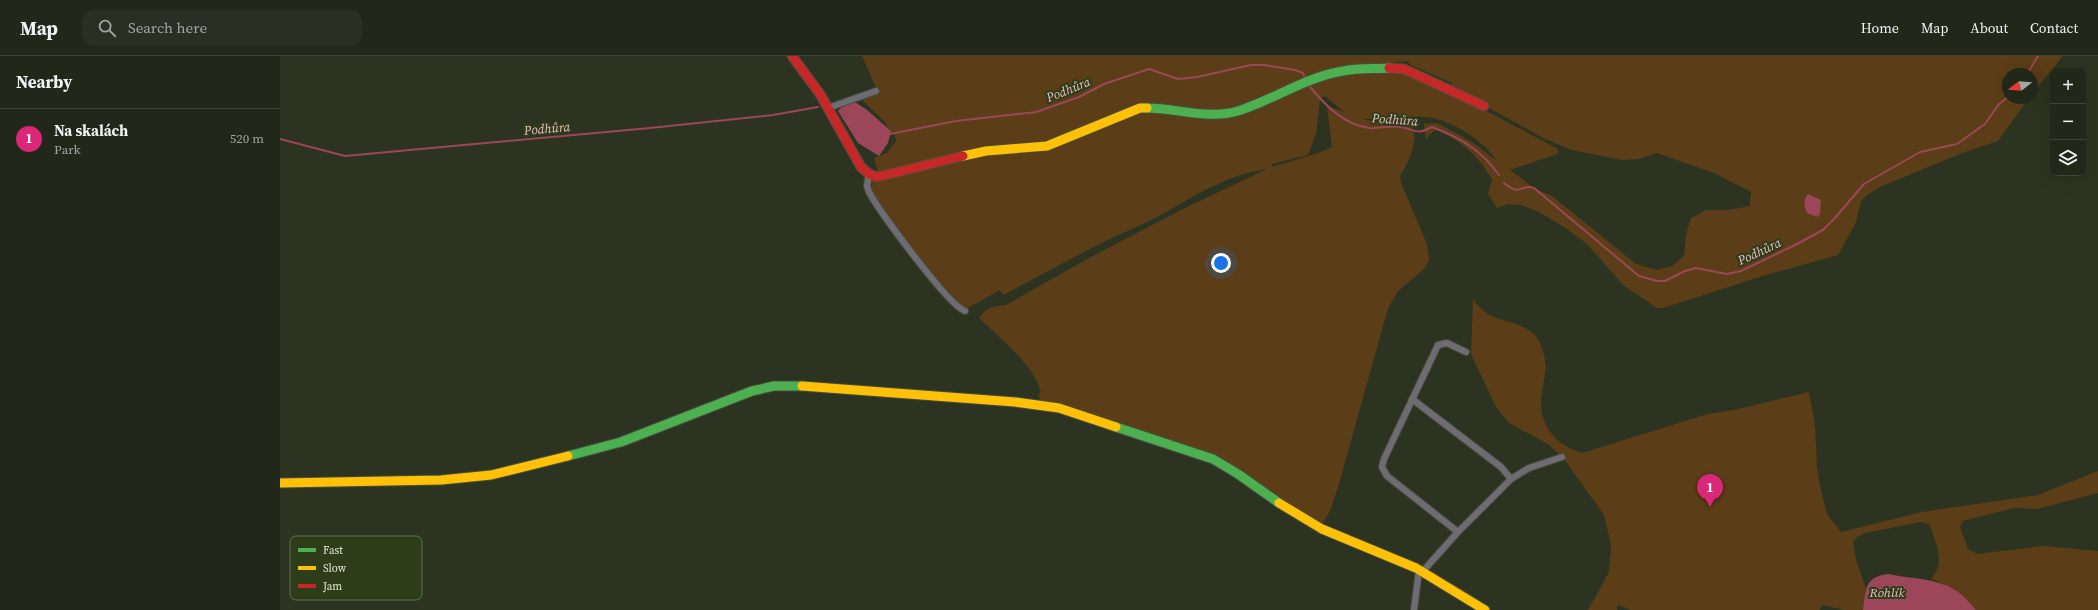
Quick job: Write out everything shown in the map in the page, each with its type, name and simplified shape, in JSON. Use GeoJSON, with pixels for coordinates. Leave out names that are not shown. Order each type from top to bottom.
{"type":"FeatureCollection","features":[{"type":"Feature","properties":{"kind":"main road"},"geometry":{"type":"LineString","coordinates":[[792,56],[811,81],[862,167],[869,174],[877,177],[888,176],[986,151],[1047,146],[1126,112],[1140,108],[1160,108],[1209,115],[1237,111],[1305,83],[1343,71],[1389,68],[1404,69],[1484,106]]}},
{"type":"Feature","properties":{"kind":"main road"},"geometry":{"type":"LineString","coordinates":[[280,483],[441,480],[491,475],[621,442],[760,389],[782,385],[813,385],[1016,402],[1070,411],[1213,459],[1229,467],[1281,505],[1309,523],[1421,570],[1485,610]]}},
{"type":"Feature","properties":{"kind":"street"},"geometry":{"type":"LineString","coordinates":[[828,108],[865,93],[876,91]]}},
{"type":"Feature","properties":{"kind":"street"},"geometry":{"type":"LineString","coordinates":[[869,174],[867,186],[869,192],[898,235],[944,292],[966,311]]}},
{"type":"Feature","properties":{"kind":"street"},"geometry":{"type":"LineString","coordinates":[[1458,532],[1387,476],[1382,470],[1384,459],[1438,344],[1447,343],[1466,352]]}},
{"type":"Feature","properties":{"kind":"street"},"geometry":{"type":"LineString","coordinates":[[1412,399],[1501,467],[1511,479]]}},
{"type":"Feature","properties":{"kind":"street"},"geometry":{"type":"LineString","coordinates":[[1414,610],[1421,570],[1511,479],[1529,468],[1562,457]]}},
{"type":"Feature","properties":{"kind":"shaded area"},"geometry":{"type":"Polygon","coordinates":[[[862,56],[2063,56],[2053,68],[2050,68],[2050,72],[2038,87],[2038,68],[2002,68],[2002,104],[2025,104],[1998,141],[1965,152],[1882,186],[1867,195],[1861,201],[1856,222],[1838,255],[1766,275],[1663,308],[1657,308],[1623,285],[1587,244],[1564,227],[1537,211],[1521,205],[1508,204],[1497,208],[1488,194],[1492,180],[1488,172],[1476,157],[1453,138],[1436,130],[1426,139],[1424,124],[1437,123],[1472,142],[1496,160],[1484,146],[1470,135],[1442,120],[1430,117],[1418,116],[1363,119],[1403,121],[1410,125],[1413,131],[1414,139],[1411,155],[1400,176],[1401,183],[1427,244],[1429,260],[1424,269],[1398,291],[1388,308],[1339,484],[1330,511],[1323,523],[1317,525],[1238,473],[1041,401],[1038,395],[1041,392],[1037,382],[1024,362],[979,318],[985,311],[997,306],[1006,305],[1089,258],[1183,209],[1267,169],[1248,173],[1214,186],[1151,220],[1101,243],[1003,295],[1000,290],[966,309],[927,268],[892,222],[871,191],[874,171],[878,171],[874,158],[887,153],[896,141],[894,132],[890,132],[885,122],[863,101],[864,97],[878,92],[862,56]],[[1407,61],[1336,69],[1276,92],[1279,99],[1330,75],[1395,71],[1458,96],[1558,149],[1557,154],[1510,170],[1534,188],[1552,196],[1636,264],[1657,270],[1672,266],[1684,256],[1686,235],[1691,218],[1706,210],[1728,210],[1750,206],[1751,192],[1714,173],[1657,153],[1639,159],[1622,160],[1572,150],[1543,138],[1452,87],[1452,83],[1411,65],[1407,61]],[[1325,96],[1320,98],[1316,134],[1308,155],[1272,164],[1272,167],[1318,153],[1332,147],[1327,106],[1344,112],[1325,96]]]}},
{"type":"Feature","properties":{"kind":"shaded area"},"geometry":{"type":"Polygon","coordinates":[[[1473,299],[1488,314],[1524,327],[1536,336],[1540,343],[1545,360],[1545,373],[1541,403],[1544,421],[1559,441],[1582,453],[1708,414],[1734,410],[1809,392],[1815,426],[1817,468],[1821,491],[1828,516],[1841,532],[1922,512],[2038,495],[2098,471],[2098,493],[2037,509],[2014,508],[1963,521],[1960,527],[1968,549],[1977,554],[2043,546],[2098,551],[2098,610],[1976,610],[1967,600],[1956,592],[1931,579],[1936,573],[1938,566],[1939,559],[1937,545],[1929,524],[1921,522],[1865,533],[1857,537],[1853,542],[1856,560],[1866,589],[1863,610],[1845,610],[1822,605],[1820,610],[1631,610],[1618,605],[1617,610],[1588,610],[1609,572],[1611,544],[1604,515],[1564,459],[1548,444],[1509,423],[1496,407],[1471,354],[1473,299]]]}},
{"type":"Feature","properties":{"kind":"water"},"geometry":{"type":"Polygon","coordinates":[[[855,102],[867,110],[891,131],[888,143],[879,156],[858,143],[838,111],[845,105],[855,102]]]}},
{"type":"Feature","properties":{"kind":"water"},"geometry":{"type":"Polygon","coordinates":[[[1808,194],[1821,200],[1820,214],[1817,217],[1807,213],[1805,201],[1808,194]]]}},
{"type":"Feature","properties":{"kind":"water","name":"Rohlík"},"geometry":{"type":"Polygon","coordinates":[[[1888,574],[1946,585],[1966,599],[1976,610],[1863,610],[1866,591],[1870,581],[1874,578],[1888,574]]]}},
{"type":"Feature","properties":{"kind":"waterway","name":"Podhůra"},"geometry":{"type":"LineString","coordinates":[[2031,68],[2038,56]]}},
{"type":"Feature","properties":{"kind":"waterway","name":"Podhůra"},"geometry":{"type":"LineString","coordinates":[[890,134],[956,121],[1036,112],[1079,97],[1104,84],[1149,69],[1178,79],[1197,77],[1251,65],[1264,65],[1295,70],[1303,73],[1305,78]]}},
{"type":"Feature","properties":{"kind":"waterway","name":"Podhůra"},"geometry":{"type":"LineString","coordinates":[[1310,87],[1322,101],[1351,123],[1369,128],[1396,127],[1416,131],[1422,131],[1432,127],[1461,140],[1485,158],[1499,175]]}},
{"type":"Feature","properties":{"kind":"waterway","name":"Podhůra"},"geometry":{"type":"LineString","coordinates":[[1504,183],[1518,190],[1526,187],[1534,188],[1639,276],[1657,281],[1665,281],[1685,271],[1696,268],[1727,274],[1741,271],[1823,230],[1864,184],[1920,152],[1957,144],[1985,124],[2002,102]]}},
{"type":"Feature","properties":{"kind":"waterway","name":"Podhůra"},"geometry":{"type":"LineString","coordinates":[[280,139],[345,156],[650,128],[773,115],[818,107]]}},
{"type":"Feature","properties":{"kind":"traffic: fast"},"geometry":{"type":"LineString","coordinates":[[1147,108],[1203,114],[1226,113],[1238,111],[1303,83],[1329,74],[1354,69],[1389,68]]}},
{"type":"Feature","properties":{"kind":"traffic: fast"},"geometry":{"type":"LineString","coordinates":[[568,456],[621,442],[752,391],[774,386],[802,386]]}},
{"type":"Feature","properties":{"kind":"traffic: fast"},"geometry":{"type":"LineString","coordinates":[[1116,427],[1213,459],[1238,474],[1279,503]]}},
{"type":"Feature","properties":{"kind":"traffic: slow"},"geometry":{"type":"LineString","coordinates":[[963,156],[986,151],[1047,146],[1140,108],[1147,108]]}},
{"type":"Feature","properties":{"kind":"traffic: slow"},"geometry":{"type":"LineString","coordinates":[[802,386],[1015,402],[1059,408],[1116,427]]}},
{"type":"Feature","properties":{"kind":"traffic: slow"},"geometry":{"type":"LineString","coordinates":[[280,483],[441,480],[491,475],[568,456]]}},
{"type":"Feature","properties":{"kind":"traffic: slow"},"geometry":{"type":"LineString","coordinates":[[1279,503],[1322,529],[1416,568],[1485,610]]}},
{"type":"Feature","properties":{"kind":"traffic: jam"},"geometry":{"type":"LineString","coordinates":[[792,56],[820,94],[861,167],[869,174],[877,177],[963,156]]}},
{"type":"Feature","properties":{"kind":"traffic: jam"},"geometry":{"type":"LineString","coordinates":[[1389,68],[1404,69],[1484,106]]}},
{"type":"Feature","properties":{"kind":"place","name":"Na skalách"},"geometry":{"type":"Point","coordinates":[1710,507]}}]}
